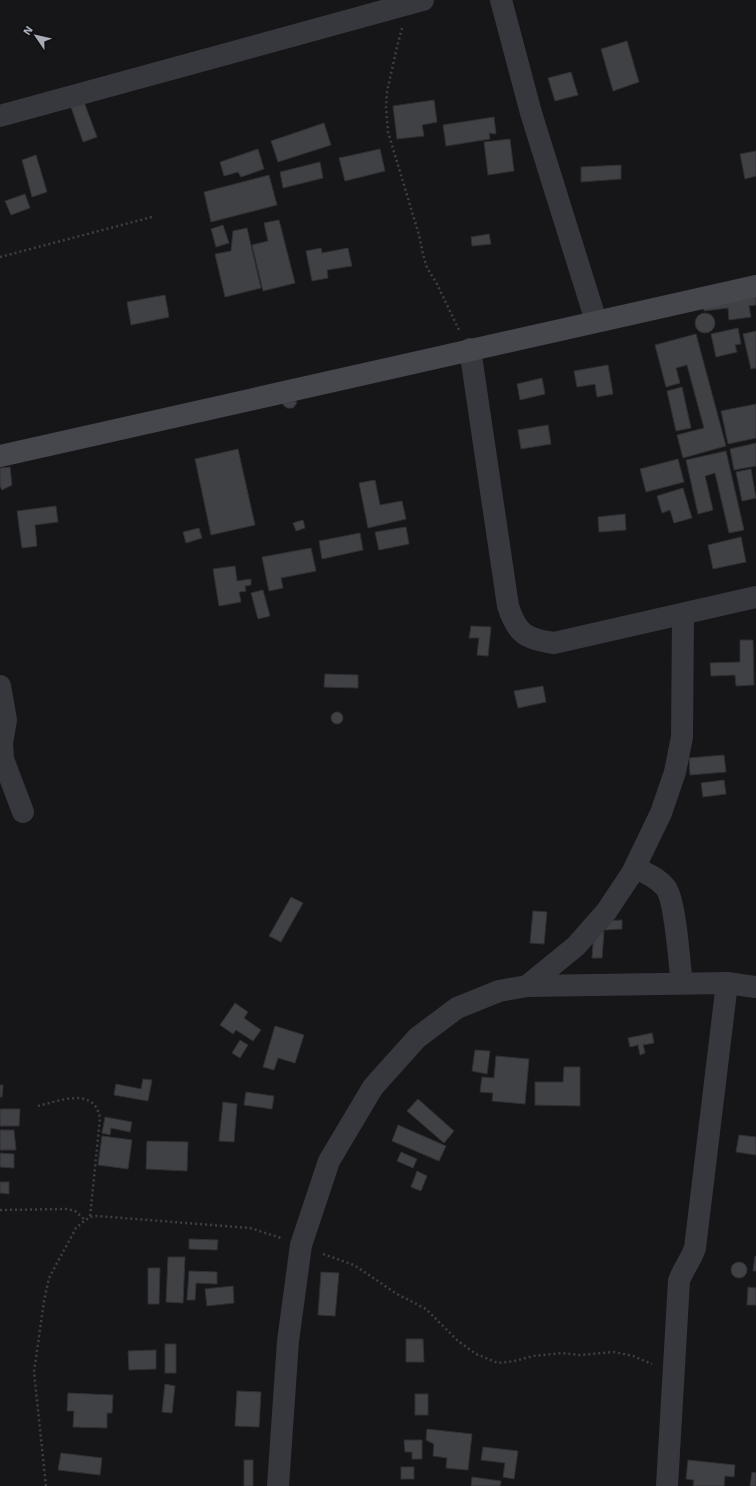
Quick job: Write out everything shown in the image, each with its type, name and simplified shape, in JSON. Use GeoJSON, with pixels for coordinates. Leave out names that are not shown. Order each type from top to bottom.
{"type":"FeatureCollection","features":[{"type":"Feature","properties":{"kind":"main road"},"geometry":{"type":"LineString","coordinates":[[0,456],[470,349],[756,286]]}},
{"type":"Feature","properties":{"kind":"street"},"geometry":{"type":"LineString","coordinates":[[501,0],[531,112],[596,321]]}},
{"type":"Feature","properties":{"kind":"street"},"geometry":{"type":"LineString","coordinates":[[0,116],[417,2]]}},
{"type":"Feature","properties":{"kind":"street"},"geometry":{"type":"LineString","coordinates":[[470,349],[508,606],[513,621],[522,633],[536,641],[554,643],[756,597]]}},
{"type":"Feature","properties":{"kind":"street"},"geometry":{"type":"LineString","coordinates":[[527,986],[576,946],[606,912],[635,868],[661,813],[675,772],[682,737],[682,614]]}},
{"type":"Feature","properties":{"kind":"street"},"geometry":{"type":"LineString","coordinates":[[0,686],[6,720],[2,743],[3,759],[23,812]]}},
{"type":"Feature","properties":{"kind":"street"},"geometry":{"type":"LineString","coordinates":[[635,868],[656,878],[666,889],[672,902],[682,983]]}},
{"type":"Feature","properties":{"kind":"street"},"geometry":{"type":"LineString","coordinates":[[667,1486],[678,1281],[693,1255],[695,1248],[727,983]]}},
{"type":"Feature","properties":{"kind":"street"},"geometry":{"type":"LineString","coordinates":[[278,1486],[288,1341],[301,1245],[329,1161],[372,1087],[417,1038],[457,1008],[498,991],[527,986],[727,983],[756,987]]}},
{"type":"Feature","properties":{"kind":"path"},"geometry":{"type":"LineString","coordinates":[[417,2],[396,47],[387,92],[386,107],[388,132],[419,235],[427,268],[436,282],[470,349]]}},
{"type":"Feature","properties":{"kind":"path"},"geometry":{"type":"LineString","coordinates":[[0,257],[152,217]]}},
{"type":"Feature","properties":{"kind":"path"},"geometry":{"type":"LineString","coordinates":[[38,1106],[82,1098],[90,1100],[98,1111],[100,1118],[90,1217]]}},
{"type":"Feature","properties":{"kind":"path"},"geometry":{"type":"LineString","coordinates":[[0,1210],[67,1209],[75,1211],[85,1220]]}},
{"type":"Feature","properties":{"kind":"building"},"geometry":{"type":"Polygon","coordinates":[[[627,41],[639,82],[613,91],[601,49],[627,41]]]}},
{"type":"Feature","properties":{"kind":"building"},"geometry":{"type":"Polygon","coordinates":[[[571,72],[578,95],[555,101],[548,78],[571,72]]]}},
{"type":"Feature","properties":{"kind":"building"},"geometry":{"type":"Polygon","coordinates":[[[434,100],[437,122],[422,125],[424,136],[397,139],[393,106],[434,100]]]}},
{"type":"Feature","properties":{"kind":"building"},"geometry":{"type":"Polygon","coordinates":[[[84,102],[97,137],[83,142],[71,107],[84,102]]]}},
{"type":"Feature","properties":{"kind":"building"},"geometry":{"type":"Polygon","coordinates":[[[494,117],[496,134],[489,133],[490,139],[446,146],[443,125],[494,117]]]}},
{"type":"Feature","properties":{"kind":"building"},"geometry":{"type":"Polygon","coordinates":[[[324,123],[331,145],[278,162],[271,141],[324,123]]]}},
{"type":"Feature","properties":{"kind":"building"},"geometry":{"type":"Polygon","coordinates":[[[510,139],[514,171],[488,175],[484,142],[510,139]]]}},
{"type":"Feature","properties":{"kind":"building"},"geometry":{"type":"Polygon","coordinates":[[[258,149],[264,169],[241,177],[238,172],[224,176],[220,162],[258,149]]]}},
{"type":"Feature","properties":{"kind":"building"},"geometry":{"type":"Polygon","coordinates":[[[380,149],[385,171],[345,181],[339,158],[380,149]]]}},
{"type":"Feature","properties":{"kind":"building"},"geometry":{"type":"Polygon","coordinates":[[[756,151],[756,176],[745,179],[740,154],[756,151]]]}},
{"type":"Feature","properties":{"kind":"building"},"geometry":{"type":"Polygon","coordinates":[[[36,155],[47,192],[32,197],[22,160],[36,155]]]}},
{"type":"Feature","properties":{"kind":"building"},"geometry":{"type":"Polygon","coordinates":[[[320,162],[323,178],[283,188],[280,172],[320,162]]]}},
{"type":"Feature","properties":{"kind":"building"},"geometry":{"type":"Polygon","coordinates":[[[621,165],[621,179],[581,182],[581,167],[621,165]]]}},
{"type":"Feature","properties":{"kind":"building"},"geometry":{"type":"Polygon","coordinates":[[[269,175],[277,205],[211,222],[204,192],[269,175]]]}},
{"type":"Feature","properties":{"kind":"building"},"geometry":{"type":"Polygon","coordinates":[[[25,194],[30,208],[11,215],[5,201],[25,194]]]}},
{"type":"Feature","properties":{"kind":"building"},"geometry":{"type":"Polygon","coordinates":[[[279,220],[295,283],[263,291],[252,245],[268,241],[264,223],[279,220]]]}},
{"type":"Feature","properties":{"kind":"building"},"geometry":{"type":"Polygon","coordinates":[[[223,225],[229,243],[216,247],[211,229],[223,225]]]}},
{"type":"Feature","properties":{"kind":"building"},"geometry":{"type":"Polygon","coordinates":[[[247,228],[261,288],[225,297],[215,254],[231,251],[233,231],[247,228]]]}},
{"type":"Feature","properties":{"kind":"building"},"geometry":{"type":"Polygon","coordinates":[[[489,234],[491,244],[472,246],[471,237],[489,234]]]}},
{"type":"Feature","properties":{"kind":"building"},"geometry":{"type":"Polygon","coordinates":[[[321,248],[322,253],[348,248],[352,266],[327,270],[328,278],[312,281],[306,251],[321,248]]]}},
{"type":"Feature","properties":{"kind":"building"},"geometry":{"type":"Polygon","coordinates":[[[756,286],[756,305],[749,306],[751,317],[729,320],[728,308],[704,311],[702,294],[756,286]]]}},
{"type":"Feature","properties":{"kind":"building"},"geometry":{"type":"Polygon","coordinates":[[[165,295],[169,317],[131,325],[127,302],[165,295]]]}},
{"type":"Feature","properties":{"kind":"building"},"geometry":{"type":"Polygon","coordinates":[[[705,313],[712,316],[715,323],[712,330],[705,333],[698,330],[695,323],[698,316],[705,313]]]}},
{"type":"Feature","properties":{"kind":"building"},"geometry":{"type":"Polygon","coordinates":[[[738,328],[741,344],[735,345],[737,352],[716,357],[711,334],[738,328]]]}},
{"type":"Feature","properties":{"kind":"building"},"geometry":{"type":"Polygon","coordinates":[[[756,331],[756,368],[751,369],[743,334],[756,331]]]}},
{"type":"Feature","properties":{"kind":"building"},"geometry":{"type":"Polygon","coordinates":[[[696,334],[726,446],[683,458],[677,435],[704,428],[687,365],[676,368],[680,383],[666,387],[655,345],[696,334]]]}},
{"type":"Feature","properties":{"kind":"building"},"geometry":{"type":"Polygon","coordinates":[[[608,365],[613,394],[597,397],[595,384],[577,387],[574,371],[608,365]]]}},
{"type":"Feature","properties":{"kind":"building"},"geometry":{"type":"Polygon","coordinates":[[[542,378],[545,394],[520,400],[517,384],[542,378]]]}},
{"type":"Feature","properties":{"kind":"building"},"geometry":{"type":"Polygon","coordinates":[[[682,387],[691,428],[676,431],[667,391],[682,387]]]}},
{"type":"Feature","properties":{"kind":"building"},"geometry":{"type":"Polygon","coordinates":[[[296,401],[297,403],[293,408],[287,408],[283,405],[283,403],[296,401]]]}},
{"type":"Feature","properties":{"kind":"building"},"geometry":{"type":"Polygon","coordinates":[[[756,404],[756,438],[728,444],[721,411],[756,404]]]}},
{"type":"Feature","properties":{"kind":"building"},"geometry":{"type":"Polygon","coordinates":[[[548,425],[551,444],[521,449],[518,430],[548,425]]]}},
{"type":"Feature","properties":{"kind":"building"},"geometry":{"type":"Polygon","coordinates":[[[756,443],[756,466],[734,470],[730,449],[756,443]]]}},
{"type":"Feature","properties":{"kind":"building"},"geometry":{"type":"Polygon","coordinates":[[[238,449],[255,525],[211,535],[195,459],[238,449]]]}},
{"type":"Feature","properties":{"kind":"building"},"geometry":{"type":"Polygon","coordinates":[[[726,451],[744,530],[729,533],[715,473],[705,476],[713,510],[698,514],[686,460],[726,451]]]}},
{"type":"Feature","properties":{"kind":"building"},"geometry":{"type":"Polygon","coordinates":[[[678,459],[684,482],[646,492],[640,469],[678,459]]]}},
{"type":"Feature","properties":{"kind":"building"},"geometry":{"type":"Polygon","coordinates":[[[10,467],[12,485],[2,490],[0,486],[0,468],[10,467]]]}},
{"type":"Feature","properties":{"kind":"building"},"geometry":{"type":"Polygon","coordinates":[[[751,469],[756,498],[742,501],[736,472],[751,469]]]}},
{"type":"Feature","properties":{"kind":"building"},"geometry":{"type":"Polygon","coordinates":[[[375,480],[380,505],[402,501],[406,519],[368,528],[359,483],[375,480]]]}},
{"type":"Feature","properties":{"kind":"building"},"geometry":{"type":"Polygon","coordinates":[[[683,488],[692,518],[674,523],[670,510],[662,513],[657,496],[683,488]]]}},
{"type":"Feature","properties":{"kind":"building"},"geometry":{"type":"Polygon","coordinates":[[[56,506],[58,522],[35,525],[37,546],[22,548],[17,511],[56,506]]]}},
{"type":"Feature","properties":{"kind":"building"},"geometry":{"type":"Polygon","coordinates":[[[625,514],[626,530],[599,532],[598,517],[625,514]]]}},
{"type":"Feature","properties":{"kind":"building"},"geometry":{"type":"Polygon","coordinates":[[[303,520],[305,528],[296,531],[293,523],[303,520]]]}},
{"type":"Feature","properties":{"kind":"building"},"geometry":{"type":"Polygon","coordinates":[[[406,527],[409,544],[379,550],[375,532],[406,527]]]}},
{"type":"Feature","properties":{"kind":"building"},"geometry":{"type":"Polygon","coordinates":[[[199,528],[202,538],[186,543],[183,532],[199,528]]]}},
{"type":"Feature","properties":{"kind":"building"},"geometry":{"type":"Polygon","coordinates":[[[360,533],[363,550],[322,559],[319,541],[360,533]]]}},
{"type":"Feature","properties":{"kind":"building"},"geometry":{"type":"Polygon","coordinates":[[[741,537],[746,562],[713,569],[708,545],[741,537]]]}},
{"type":"Feature","properties":{"kind":"building"},"geometry":{"type":"Polygon","coordinates":[[[311,548],[316,571],[281,578],[283,588],[269,591],[262,557],[311,548]]]}},
{"type":"Feature","properties":{"kind":"building"},"geometry":{"type":"Polygon","coordinates":[[[235,566],[237,581],[251,579],[251,585],[245,586],[246,591],[239,592],[241,602],[219,606],[213,569],[235,566]]]}},
{"type":"Feature","properties":{"kind":"building"},"geometry":{"type":"Polygon","coordinates":[[[263,590],[270,616],[258,619],[251,593],[263,590]]]}},
{"type":"Feature","properties":{"kind":"building"},"geometry":{"type":"Polygon","coordinates":[[[471,626],[491,627],[488,656],[477,655],[479,638],[469,638],[471,626]]]}},
{"type":"Feature","properties":{"kind":"building"},"geometry":{"type":"Polygon","coordinates":[[[740,640],[753,640],[754,685],[736,686],[735,675],[711,676],[710,663],[740,662],[740,640]]]}},
{"type":"Feature","properties":{"kind":"building"},"geometry":{"type":"Polygon","coordinates":[[[325,674],[358,675],[358,688],[324,687],[325,674]]]}},
{"type":"Feature","properties":{"kind":"building"},"geometry":{"type":"Polygon","coordinates":[[[543,686],[546,702],[518,708],[514,691],[543,686]]]}},
{"type":"Feature","properties":{"kind":"building"},"geometry":{"type":"Polygon","coordinates":[[[335,712],[339,712],[343,718],[339,724],[335,724],[331,720],[331,716],[335,712]]]}},
{"type":"Feature","properties":{"kind":"building"},"geometry":{"type":"Polygon","coordinates":[[[724,755],[726,772],[690,775],[689,758],[724,755]]]}},
{"type":"Feature","properties":{"kind":"building"},"geometry":{"type":"Polygon","coordinates":[[[724,780],[726,794],[703,797],[701,783],[724,780]]]}},
{"type":"Feature","properties":{"kind":"building"},"geometry":{"type":"Polygon","coordinates":[[[291,897],[303,903],[281,942],[269,936],[291,897]]]}},
{"type":"Feature","properties":{"kind":"building"},"geometry":{"type":"Polygon","coordinates":[[[533,911],[547,912],[544,944],[530,943],[533,911]]]}},
{"type":"Feature","properties":{"kind":"building"},"geometry":{"type":"Polygon","coordinates":[[[622,920],[622,929],[605,930],[605,921],[622,920]]]}},
{"type":"Feature","properties":{"kind":"building"},"geometry":{"type":"Polygon","coordinates":[[[594,931],[604,932],[602,958],[592,958],[594,931]]]}},
{"type":"Feature","properties":{"kind":"building"},"geometry":{"type":"Polygon","coordinates":[[[235,1003],[248,1012],[244,1018],[261,1030],[253,1041],[236,1030],[233,1034],[220,1025],[235,1003]]]}},
{"type":"Feature","properties":{"kind":"building"},"geometry":{"type":"Polygon","coordinates":[[[275,1026],[304,1035],[295,1063],[278,1058],[274,1070],[263,1067],[275,1026]]]}},
{"type":"Feature","properties":{"kind":"building"},"geometry":{"type":"Polygon","coordinates":[[[652,1033],[654,1043],[643,1045],[645,1053],[640,1055],[638,1045],[630,1047],[628,1038],[652,1033]]]}},
{"type":"Feature","properties":{"kind":"building"},"geometry":{"type":"Polygon","coordinates":[[[240,1040],[248,1045],[240,1058],[232,1053],[240,1040]]]}},
{"type":"Feature","properties":{"kind":"building"},"geometry":{"type":"Polygon","coordinates":[[[475,1050],[490,1051],[487,1074],[472,1071],[475,1050]]]}},
{"type":"Feature","properties":{"kind":"building"},"geometry":{"type":"Polygon","coordinates":[[[496,1056],[529,1059],[525,1104],[492,1101],[493,1093],[480,1092],[482,1077],[494,1078],[496,1056]]]}},
{"type":"Feature","properties":{"kind":"building"},"geometry":{"type":"Polygon","coordinates":[[[564,1067],[580,1067],[580,1106],[535,1105],[535,1082],[563,1082],[564,1067]]]}},
{"type":"Feature","properties":{"kind":"building"},"geometry":{"type":"Polygon","coordinates":[[[143,1079],[152,1080],[148,1101],[114,1095],[116,1084],[141,1089],[143,1079]]]}},
{"type":"Feature","properties":{"kind":"building"},"geometry":{"type":"Polygon","coordinates":[[[0,1085],[3,1085],[2,1097],[0,1097],[0,1085]]]}},
{"type":"Feature","properties":{"kind":"building"},"geometry":{"type":"Polygon","coordinates":[[[246,1092],[274,1096],[272,1109],[244,1105],[246,1092]]]}},
{"type":"Feature","properties":{"kind":"building"},"geometry":{"type":"Polygon","coordinates":[[[418,1099],[454,1131],[444,1143],[407,1111],[418,1099]]]}},
{"type":"Feature","properties":{"kind":"building"},"geometry":{"type":"Polygon","coordinates":[[[223,1102],[237,1104],[234,1142],[219,1141],[223,1102]]]}},
{"type":"Feature","properties":{"kind":"building"},"geometry":{"type":"Polygon","coordinates":[[[0,1109],[20,1109],[19,1126],[0,1126],[0,1109]]]}},
{"type":"Feature","properties":{"kind":"building"},"geometry":{"type":"Polygon","coordinates":[[[105,1117],[132,1122],[130,1132],[111,1128],[110,1135],[102,1133],[105,1117]]]}},
{"type":"Feature","properties":{"kind":"building"},"geometry":{"type":"Polygon","coordinates":[[[398,1125],[446,1146],[439,1161],[392,1141],[398,1125]]]}},
{"type":"Feature","properties":{"kind":"building"},"geometry":{"type":"Polygon","coordinates":[[[0,1130],[14,1130],[16,1150],[0,1150],[0,1130]]]}},
{"type":"Feature","properties":{"kind":"building"},"geometry":{"type":"Polygon","coordinates":[[[739,1135],[756,1137],[756,1155],[736,1152],[739,1135]]]}},
{"type":"Feature","properties":{"kind":"building"},"geometry":{"type":"Polygon","coordinates":[[[102,1136],[132,1140],[128,1169],[98,1165],[102,1136]]]}},
{"type":"Feature","properties":{"kind":"building"},"geometry":{"type":"Polygon","coordinates":[[[147,1141],[188,1142],[187,1171],[146,1169],[147,1141]]]}},
{"type":"Feature","properties":{"kind":"building"},"geometry":{"type":"Polygon","coordinates":[[[401,1152],[417,1159],[413,1168],[397,1161],[401,1152]]]}},
{"type":"Feature","properties":{"kind":"building"},"geometry":{"type":"Polygon","coordinates":[[[0,1153],[14,1154],[14,1168],[0,1167],[0,1153]]]}},
{"type":"Feature","properties":{"kind":"building"},"geometry":{"type":"Polygon","coordinates":[[[417,1171],[427,1176],[421,1191],[411,1187],[417,1171]]]}},
{"type":"Feature","properties":{"kind":"building"},"geometry":{"type":"Polygon","coordinates":[[[0,1182],[9,1182],[9,1194],[0,1193],[0,1182]]]}},
{"type":"Feature","properties":{"kind":"building"},"geometry":{"type":"Polygon","coordinates":[[[189,1239],[218,1240],[217,1250],[189,1249],[189,1239]]]}},
{"type":"Feature","properties":{"kind":"building"},"geometry":{"type":"Polygon","coordinates":[[[755,1256],[756,1271],[753,1271],[755,1256]]]}},
{"type":"Feature","properties":{"kind":"building"},"geometry":{"type":"Polygon","coordinates":[[[168,1257],[185,1257],[183,1303],[166,1302],[168,1257]]]}},
{"type":"Feature","properties":{"kind":"building"},"geometry":{"type":"Polygon","coordinates":[[[739,1262],[745,1264],[747,1270],[745,1276],[739,1278],[733,1276],[731,1270],[733,1264],[739,1262]]]}},
{"type":"Feature","properties":{"kind":"building"},"geometry":{"type":"Polygon","coordinates":[[[148,1268],[160,1268],[159,1304],[148,1304],[148,1268]]]}},
{"type":"Feature","properties":{"kind":"building"},"geometry":{"type":"Polygon","coordinates":[[[189,1271],[217,1272],[217,1284],[196,1283],[195,1300],[187,1300],[189,1271]]]}},
{"type":"Feature","properties":{"kind":"building"},"geometry":{"type":"Polygon","coordinates":[[[321,1272],[339,1273],[335,1316],[318,1315],[321,1272]]]}},
{"type":"Feature","properties":{"kind":"building"},"geometry":{"type":"Polygon","coordinates":[[[233,1286],[234,1303],[207,1306],[205,1289],[233,1286]]]}},
{"type":"Feature","properties":{"kind":"building"},"geometry":{"type":"Polygon","coordinates":[[[748,1287],[756,1288],[756,1305],[747,1305],[748,1287]]]}},
{"type":"Feature","properties":{"kind":"building"},"geometry":{"type":"Polygon","coordinates":[[[406,1339],[423,1339],[424,1362],[406,1362],[406,1339]]]}},
{"type":"Feature","properties":{"kind":"building"},"geometry":{"type":"Polygon","coordinates":[[[165,1344],[176,1344],[176,1373],[165,1373],[165,1344]]]}},
{"type":"Feature","properties":{"kind":"building"},"geometry":{"type":"Polygon","coordinates":[[[156,1350],[156,1369],[129,1370],[128,1351],[156,1350]]]}},
{"type":"Feature","properties":{"kind":"building"},"geometry":{"type":"Polygon","coordinates":[[[165,1384],[175,1386],[172,1413],[162,1412],[165,1384]]]}},
{"type":"Feature","properties":{"kind":"building"},"geometry":{"type":"Polygon","coordinates":[[[237,1391],[261,1392],[259,1427],[235,1426],[237,1391]]]}},
{"type":"Feature","properties":{"kind":"building"},"geometry":{"type":"Polygon","coordinates":[[[68,1393],[113,1395],[112,1413],[107,1413],[107,1428],[73,1427],[74,1411],[67,1411],[68,1393]]]}},
{"type":"Feature","properties":{"kind":"building"},"geometry":{"type":"Polygon","coordinates":[[[415,1394],[428,1394],[428,1415],[415,1415],[415,1394]]]}},
{"type":"Feature","properties":{"kind":"building"},"geometry":{"type":"Polygon","coordinates":[[[427,1429],[472,1434],[468,1470],[446,1468],[447,1458],[433,1456],[434,1444],[426,1440],[427,1429]]]}},
{"type":"Feature","properties":{"kind":"building"},"geometry":{"type":"Polygon","coordinates":[[[404,1440],[422,1440],[422,1459],[412,1459],[412,1452],[405,1452],[404,1440]]]}},
{"type":"Feature","properties":{"kind":"building"},"geometry":{"type":"Polygon","coordinates":[[[483,1447],[518,1451],[514,1479],[503,1477],[505,1463],[481,1460],[483,1447]]]}},
{"type":"Feature","properties":{"kind":"building"},"geometry":{"type":"Polygon","coordinates":[[[61,1453],[102,1458],[100,1475],[58,1470],[61,1453]]]}},
{"type":"Feature","properties":{"kind":"building"},"geometry":{"type":"Polygon","coordinates":[[[244,1460],[253,1460],[253,1486],[244,1486],[244,1460]]]}},
{"type":"Feature","properties":{"kind":"building"},"geometry":{"type":"Polygon","coordinates":[[[688,1460],[735,1465],[734,1477],[725,1476],[724,1486],[693,1486],[694,1480],[686,1479],[688,1460]]]}},
{"type":"Feature","properties":{"kind":"building"},"geometry":{"type":"Polygon","coordinates":[[[401,1467],[414,1467],[414,1479],[401,1479],[401,1467]]]}},
{"type":"Feature","properties":{"kind":"building"},"geometry":{"type":"Polygon","coordinates":[[[752,1472],[756,1473],[756,1486],[750,1486],[752,1472]]]}},
{"type":"Feature","properties":{"kind":"building"},"geometry":{"type":"Polygon","coordinates":[[[472,1477],[501,1481],[500,1486],[471,1486],[472,1477]]]}}]}
